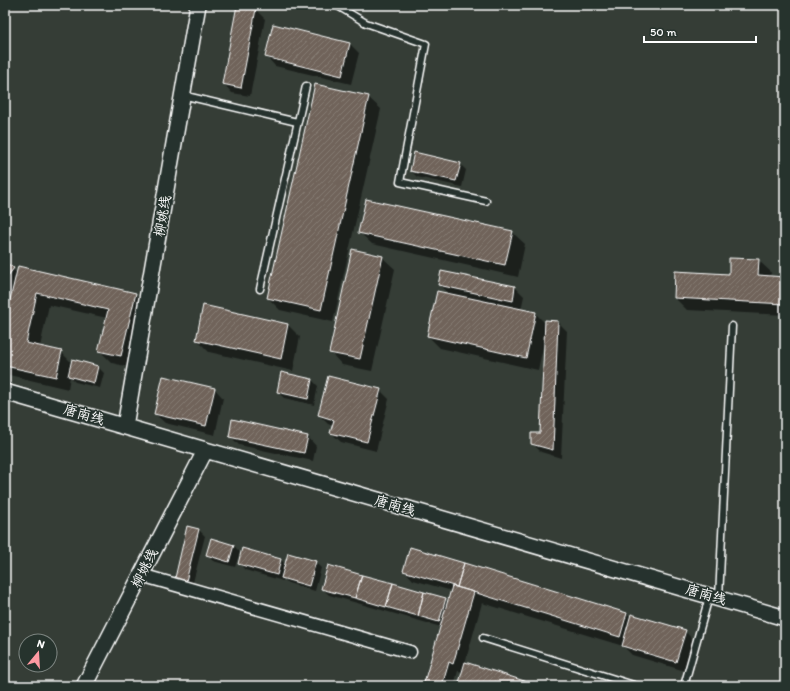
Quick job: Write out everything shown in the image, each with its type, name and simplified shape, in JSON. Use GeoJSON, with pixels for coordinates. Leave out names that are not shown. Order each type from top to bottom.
{"type":"FeatureCollection","features":[{"type":"Feature","properties":{"kind":"street","name":"柳姚线"},"geometry":{"type":"LineString","coordinates":[[125,426],[198,5]]}},
{"type":"Feature","properties":{"kind":"street","name":"唐南线"},"geometry":{"type":"LineString","coordinates":[[5,392],[785,618]]}},
{"type":"Feature","properties":{"kind":"street","name":"柳姚线"},"geometry":{"type":"LineString","coordinates":[[84,686],[205,450]]}},
{"type":"Feature","properties":{"kind":"street"},"geometry":{"type":"LineString","coordinates":[[141,575],[410,652]]}},
{"type":"Feature","properties":{"kind":"lane"},"geometry":{"type":"LineString","coordinates":[[336,5],[366,23],[426,44],[400,182],[486,201]]}},
{"type":"Feature","properties":{"kind":"lane"},"geometry":{"type":"LineString","coordinates":[[260,289],[306,86]]}},
{"type":"Feature","properties":{"kind":"lane"},"geometry":{"type":"LineString","coordinates":[[182,95],[297,122]]}},
{"type":"Feature","properties":{"kind":"lane"},"geometry":{"type":"LineString","coordinates":[[685,686],[715,597],[732,326]]}},
{"type":"Feature","properties":{"kind":"lane"},"geometry":{"type":"LineString","coordinates":[[483,638],[637,686]]}},
{"type":"Feature","properties":{"kind":"building"},"geometry":{"type":"Polygon","coordinates":[[[237,5],[256,9],[241,88],[222,84],[237,5]]]}},
{"type":"Feature","properties":{"kind":"building"},"geometry":{"type":"Polygon","coordinates":[[[273,24],[350,43],[342,76],[265,57],[273,24]]]}},
{"type":"Feature","properties":{"kind":"building"},"geometry":{"type":"Polygon","coordinates":[[[315,84],[369,96],[321,310],[267,298],[315,84]]]}},
{"type":"Feature","properties":{"kind":"building"},"geometry":{"type":"Polygon","coordinates":[[[414,152],[461,163],[456,181],[410,171],[414,152]]]}},
{"type":"Feature","properties":{"kind":"building"},"geometry":{"type":"Polygon","coordinates":[[[366,199],[513,231],[505,265],[358,233],[366,199]]]}},
{"type":"Feature","properties":{"kind":"building"},"geometry":{"type":"Polygon","coordinates":[[[352,249],[383,256],[360,359],[329,353],[352,249]]]}},
{"type":"Feature","properties":{"kind":"building"},"geometry":{"type":"Polygon","coordinates":[[[729,258],[759,259],[758,275],[785,277],[785,304],[674,298],[675,271],[729,274],[729,258]]]}},
{"type":"Feature","properties":{"kind":"building"},"geometry":{"type":"Polygon","coordinates":[[[5,262],[14,268],[5,280],[5,262]]]}},
{"type":"Feature","properties":{"kind":"building"},"geometry":{"type":"Polygon","coordinates":[[[18,266],[136,293],[121,356],[98,351],[108,310],[37,293],[26,343],[62,351],[56,377],[5,366],[5,321],[18,266]]]}},
{"type":"Feature","properties":{"kind":"building"},"geometry":{"type":"Polygon","coordinates":[[[441,271],[515,286],[513,301],[438,285],[441,271]]]}},
{"type":"Feature","properties":{"kind":"building"},"geometry":{"type":"Polygon","coordinates":[[[437,291],[536,312],[526,358],[427,336],[437,291]]]}},
{"type":"Feature","properties":{"kind":"building"},"geometry":{"type":"Polygon","coordinates":[[[203,305],[288,324],[281,359],[196,340],[203,305]]]}},
{"type":"Feature","properties":{"kind":"building"},"geometry":{"type":"Polygon","coordinates":[[[545,320],[558,321],[553,450],[531,444],[531,433],[540,433],[545,320]]]}},
{"type":"Feature","properties":{"kind":"building"},"geometry":{"type":"Polygon","coordinates":[[[72,359],[98,366],[94,383],[68,376],[72,359]]]}},
{"type":"Feature","properties":{"kind":"building"},"geometry":{"type":"Polygon","coordinates":[[[281,372],[312,379],[308,399],[277,392],[281,372]]]}},
{"type":"Feature","properties":{"kind":"building"},"geometry":{"type":"Polygon","coordinates":[[[163,376],[215,388],[206,426],[154,414],[163,376]]]}},
{"type":"Feature","properties":{"kind":"building"},"geometry":{"type":"Polygon","coordinates":[[[328,376],[381,389],[367,442],[330,433],[334,420],[318,415],[328,376]]]}},
{"type":"Feature","properties":{"kind":"building"},"geometry":{"type":"Polygon","coordinates":[[[232,419],[308,436],[304,453],[229,437],[232,419]]]}},
{"type":"Feature","properties":{"kind":"building"},"geometry":{"type":"Polygon","coordinates":[[[187,526],[199,529],[186,581],[175,578],[187,526]]]}},
{"type":"Feature","properties":{"kind":"building"},"geometry":{"type":"Polygon","coordinates":[[[211,538],[234,545],[229,562],[206,555],[211,538]]]}},
{"type":"Feature","properties":{"kind":"building"},"geometry":{"type":"Polygon","coordinates":[[[410,547],[464,563],[457,587],[403,571],[410,547]]]}},
{"type":"Feature","properties":{"kind":"building"},"geometry":{"type":"Polygon","coordinates":[[[242,548],[281,559],[277,575],[238,564],[242,548]]]}},
{"type":"Feature","properties":{"kind":"building"},"geometry":{"type":"Polygon","coordinates":[[[288,553],[316,561],[309,586],[281,578],[288,553]]]}},
{"type":"Feature","properties":{"kind":"building"},"geometry":{"type":"Polygon","coordinates":[[[464,563],[627,613],[620,637],[457,587],[464,563]]]}},
{"type":"Feature","properties":{"kind":"building"},"geometry":{"type":"Polygon","coordinates":[[[328,565],[362,575],[355,598],[321,589],[328,565]]]}},
{"type":"Feature","properties":{"kind":"building"},"geometry":{"type":"Polygon","coordinates":[[[362,575],[393,583],[386,607],[355,598],[362,575]]]}},
{"type":"Feature","properties":{"kind":"building"},"geometry":{"type":"Polygon","coordinates":[[[393,583],[424,592],[418,616],[386,607],[393,583]]]}},
{"type":"Feature","properties":{"kind":"building"},"geometry":{"type":"Polygon","coordinates":[[[452,586],[474,592],[453,664],[449,662],[442,686],[423,686],[452,586]]]}},
{"type":"Feature","properties":{"kind":"building"},"geometry":{"type":"Polygon","coordinates":[[[424,592],[446,598],[439,622],[418,616],[424,592]]]}},
{"type":"Feature","properties":{"kind":"building"},"geometry":{"type":"Polygon","coordinates":[[[631,614],[686,630],[676,662],[622,646],[631,614]]]}},
{"type":"Feature","properties":{"kind":"building"},"geometry":{"type":"Polygon","coordinates":[[[465,662],[540,686],[458,686],[465,662]]]}}]}
